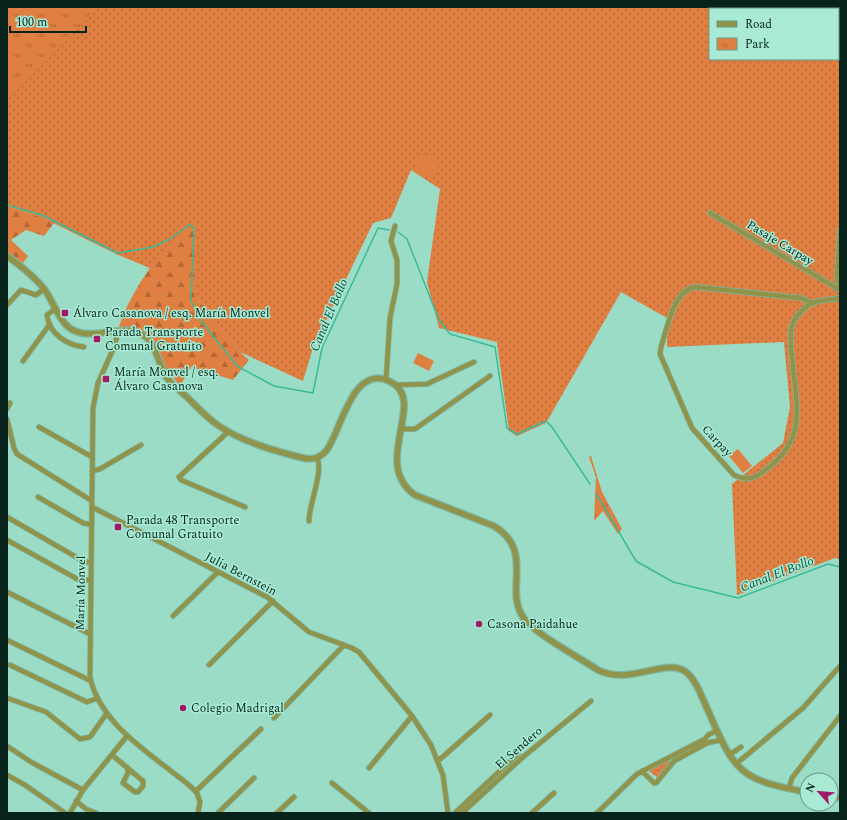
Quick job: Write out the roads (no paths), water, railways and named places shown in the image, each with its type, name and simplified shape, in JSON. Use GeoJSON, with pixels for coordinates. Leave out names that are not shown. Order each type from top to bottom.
{"type":"FeatureCollection","features":[{"type":"Feature","properties":{"kind":"street","name":"Pasaje Carpay"},"geometry":{"type":"LineString","coordinates":[[710,213],[840,289]]}},
{"type":"Feature","properties":{"kind":"street"},"geometry":{"type":"LineString","coordinates":[[386,380],[390,318],[397,284],[397,260],[391,241],[395,226]]}},
{"type":"Feature","properties":{"kind":"street"},"geometry":{"type":"LineString","coordinates":[[840,231],[837,276],[840,289]]}},
{"type":"Feature","properties":{"kind":"street"},"geometry":{"type":"LineString","coordinates":[[7,256],[28,272],[44,289],[64,323],[75,331],[88,334],[118,331],[142,335],[150,341],[159,363],[168,379],[206,416],[228,432],[245,440],[302,458],[317,457],[328,447],[345,409],[362,386],[373,380],[386,380],[396,385],[427,384],[474,362]]}},
{"type":"Feature","properties":{"kind":"street","name":"Carpay"},"geometry":{"type":"LineString","coordinates":[[812,303],[801,298],[696,287],[684,291],[676,303],[660,354],[692,428],[734,474],[741,479],[749,479],[774,465],[793,439],[797,428],[791,350],[792,324],[799,314],[812,303],[840,298]]}},
{"type":"Feature","properties":{"kind":"street"},"geometry":{"type":"LineString","coordinates":[[7,305],[21,290],[36,295],[44,289]]}},
{"type":"Feature","properties":{"kind":"street"},"geometry":{"type":"LineString","coordinates":[[56,308],[47,315],[50,324],[62,340],[69,344],[84,347]]}},
{"type":"Feature","properties":{"kind":"street"},"geometry":{"type":"LineString","coordinates":[[23,361],[50,324]]}},
{"type":"Feature","properties":{"kind":"street","name":"María Monvel"},"geometry":{"type":"LineString","coordinates":[[118,331],[115,345],[95,392],[92,457],[89,667],[91,681],[98,698],[107,713],[128,736],[196,791]]}},
{"type":"Feature","properties":{"kind":"street"},"geometry":{"type":"LineString","coordinates":[[401,429],[415,429],[490,376]]}},
{"type":"Feature","properties":{"kind":"street"},"geometry":{"type":"LineString","coordinates":[[396,385],[402,395],[405,408],[398,442],[398,462],[402,480],[408,488],[420,497],[494,526],[506,535],[511,542],[516,559],[518,609],[528,624],[608,675],[627,676],[668,667],[682,670],[692,678],[699,690],[720,740],[736,764],[759,781],[799,790]]}},
{"type":"Feature","properties":{"kind":"street"},"geometry":{"type":"LineString","coordinates":[[7,409],[10,403]]}},
{"type":"Feature","properties":{"kind":"street"},"geometry":{"type":"LineString","coordinates":[[7,419],[14,448],[17,454],[92,501]]}},
{"type":"Feature","properties":{"kind":"street"},"geometry":{"type":"LineString","coordinates":[[39,427],[92,457]]}},
{"type":"Feature","properties":{"kind":"street"},"geometry":{"type":"LineString","coordinates":[[228,432],[179,477],[181,480],[245,508]]}},
{"type":"Feature","properties":{"kind":"street"},"geometry":{"type":"LineString","coordinates":[[92,471],[100,469],[141,445]]}},
{"type":"Feature","properties":{"kind":"street"},"geometry":{"type":"LineString","coordinates":[[309,521],[309,511],[320,462],[317,457]]}},
{"type":"Feature","properties":{"kind":"street"},"geometry":{"type":"LineString","coordinates":[[38,497],[84,523],[92,525]]}},
{"type":"Feature","properties":{"kind":"street","name":"Julia Bernstein"},"geometry":{"type":"LineString","coordinates":[[92,507],[273,601],[305,630],[326,640],[352,648],[362,655],[412,716],[431,745],[438,761],[444,783],[448,813]]}},
{"type":"Feature","properties":{"kind":"street"},"geometry":{"type":"LineString","coordinates":[[7,517],[83,560],[91,563]]}},
{"type":"Feature","properties":{"kind":"street"},"geometry":{"type":"LineString","coordinates":[[7,540],[79,580],[91,580]]}},
{"type":"Feature","properties":{"kind":"street"},"geometry":{"type":"LineString","coordinates":[[173,616],[218,572]]}},
{"type":"Feature","properties":{"kind":"street"},"geometry":{"type":"LineString","coordinates":[[7,592],[90,634]]}},
{"type":"Feature","properties":{"kind":"street"},"geometry":{"type":"LineString","coordinates":[[209,665],[273,601]]}},
{"type":"Feature","properties":{"kind":"street"},"geometry":{"type":"LineString","coordinates":[[7,640],[91,681]]}},
{"type":"Feature","properties":{"kind":"street"},"geometry":{"type":"LineString","coordinates":[[274,718],[344,645]]}},
{"type":"Feature","properties":{"kind":"street"},"geometry":{"type":"LineString","coordinates":[[10,665],[87,702],[98,698]]}},
{"type":"Feature","properties":{"kind":"street"},"geometry":{"type":"LineString","coordinates":[[736,764],[803,708],[840,666]]}},
{"type":"Feature","properties":{"kind":"street"},"geometry":{"type":"LineString","coordinates":[[7,698],[46,712],[80,739],[90,737],[107,713]]}},
{"type":"Feature","properties":{"kind":"street","name":"El Sendero"},"geometry":{"type":"LineString","coordinates":[[462,813],[523,757],[591,700]]}},
{"type":"Feature","properties":{"kind":"street"},"geometry":{"type":"LineString","coordinates":[[438,761],[490,715]]}},
{"type":"Feature","properties":{"kind":"street"},"geometry":{"type":"LineString","coordinates":[[368,768],[412,716]]}},
{"type":"Feature","properties":{"kind":"street"},"geometry":{"type":"LineString","coordinates":[[789,788],[792,778],[840,716]]}},
{"type":"Feature","properties":{"kind":"street"},"geometry":{"type":"LineString","coordinates":[[198,813],[200,798],[196,791],[261,729]]}},
{"type":"Feature","properties":{"kind":"street"},"geometry":{"type":"LineString","coordinates":[[642,771],[654,783],[656,783],[672,759],[705,738],[708,734],[716,731]]}},
{"type":"Feature","properties":{"kind":"street"},"geometry":{"type":"LineString","coordinates":[[70,813],[82,790],[128,736]]}},
{"type":"Feature","properties":{"kind":"street"},"geometry":{"type":"LineString","coordinates":[[597,813],[629,780],[642,771],[707,743],[720,740]]}},
{"type":"Feature","properties":{"kind":"street"},"geometry":{"type":"LineString","coordinates":[[7,746],[31,762],[82,790]]}},
{"type":"Feature","properties":{"kind":"street"},"geometry":{"type":"LineString","coordinates":[[729,755],[741,747]]}},
{"type":"Feature","properties":{"kind":"street"},"geometry":{"type":"LineString","coordinates":[[455,813],[518,754]]}},
{"type":"Feature","properties":{"kind":"street"},"geometry":{"type":"LineString","coordinates":[[112,755],[127,767],[143,781],[143,786],[138,792],[135,792],[123,783],[128,773],[127,767]]}},
{"type":"Feature","properties":{"kind":"street"},"geometry":{"type":"LineString","coordinates":[[7,775],[25,785],[65,813]]}},
{"type":"Feature","properties":{"kind":"street"},"geometry":{"type":"LineString","coordinates":[[218,813],[254,778]]}},
{"type":"Feature","properties":{"kind":"street"},"geometry":{"type":"LineString","coordinates":[[332,783],[369,813]]}},
{"type":"Feature","properties":{"kind":"street"},"geometry":{"type":"LineString","coordinates":[[532,813],[554,793]]}},
{"type":"Feature","properties":{"kind":"street"},"geometry":{"type":"LineString","coordinates":[[277,813],[294,797]]}},
{"type":"Feature","properties":{"kind":"street"},"geometry":{"type":"LineString","coordinates":[[76,801],[86,809],[96,813]]}},
{"type":"Feature","properties":{"kind":"waterway","name":"Canal El Bollo"},"geometry":{"type":"LineString","coordinates":[[7,205],[42,215],[118,253],[153,247],[170,239],[189,225],[192,226],[194,229],[191,301],[202,322],[237,366],[274,386],[313,393],[322,348],[378,228],[389,230]]}},
{"type":"Feature","properties":{"kind":"waterway","name":"Canal El Bollo"},"geometry":{"type":"LineString","coordinates":[[398,232],[407,239],[439,320],[450,334],[495,347],[507,428],[517,434],[546,421],[552,427],[590,484]]}},
{"type":"Feature","properties":{"kind":"waterway","name":"Canal El Bollo"},"geometry":{"type":"LineString","coordinates":[[597,495],[636,561],[673,582],[738,598],[828,564],[840,567]]}},
{"type":"Feature","properties":{"kind":"place","name":"Álvaro Casanova / esq. María Monvel"},"geometry":{"type":"Point","coordinates":[65,313]}},
{"type":"Feature","properties":{"kind":"place","name":"Parada Transporte Comunal Gratuito"},"geometry":{"type":"Point","coordinates":[97,339]}},
{"type":"Feature","properties":{"kind":"place","name":"María Monvel / esq. Álvaro Casanova"},"geometry":{"type":"Point","coordinates":[106,379]}},
{"type":"Feature","properties":{"kind":"place","name":"Parada 48 Transporte Comunal Gratuito"},"geometry":{"type":"Point","coordinates":[118,527]}},
{"type":"Feature","properties":{"kind":"place","name":"Casona Paidahue"},"geometry":{"type":"Point","coordinates":[479,624]}},
{"type":"Feature","properties":{"kind":"place","name":"Colegio Madrigal"},"geometry":{"type":"Point","coordinates":[183,708]}}]}
